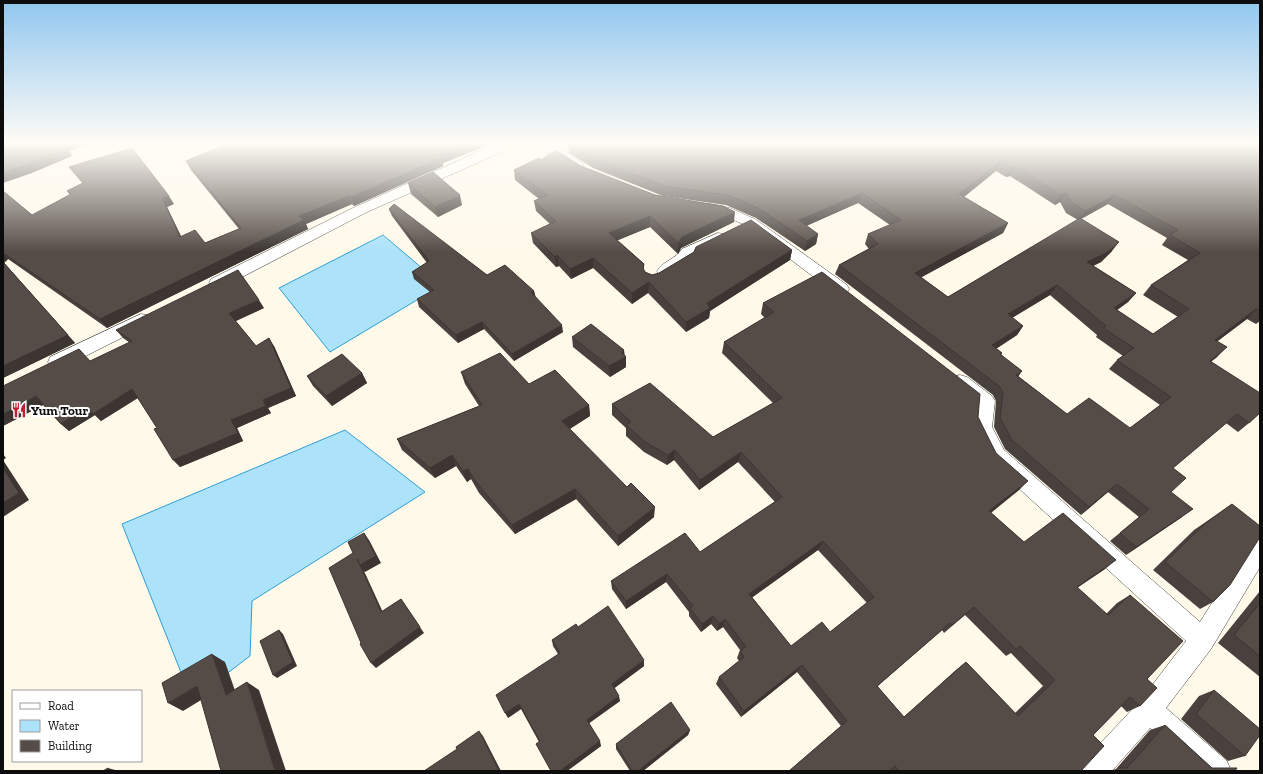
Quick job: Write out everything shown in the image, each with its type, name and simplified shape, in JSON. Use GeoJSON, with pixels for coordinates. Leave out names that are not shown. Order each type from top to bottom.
{"type":"FeatureCollection","features":[{"type":"Feature","properties":{"kind":"street"},"geometry":{"type":"LineString","coordinates":[[206,288],[360,210],[429,179]]}},
{"type":"Feature","properties":{"kind":"street"},"geometry":{"type":"LineString","coordinates":[[693,206],[725,211],[738,228],[795,254],[852,298]]}},
{"type":"Feature","properties":{"kind":"street"},"geometry":{"type":"LineString","coordinates":[[652,278],[686,257],[688,253],[738,228]]}},
{"type":"Feature","properties":{"kind":"street"},"geometry":{"type":"LineString","coordinates":[[45,368],[157,312]]}},
{"type":"Feature","properties":{"kind":"street"},"geometry":{"type":"LineString","coordinates":[[947,372],[985,401],[982,427],[997,456],[1202,640]]}},
{"type":"Feature","properties":{"kind":"street"},"geometry":{"type":"LineString","coordinates":[[1094,771],[1149,710],[1202,640],[1260,546]]}},
{"type":"Feature","properties":{"kind":"street"},"geometry":{"type":"LineString","coordinates":[[1149,710],[1217,771]]}},
{"type":"Feature","properties":{"kind":"water"},"geometry":{"type":"Polygon","coordinates":[[[383,235],[442,285],[330,352],[279,288],[383,235]]]}},
{"type":"Feature","properties":{"kind":"water"},"geometry":{"type":"Polygon","coordinates":[[[345,430],[425,492],[252,601],[250,656],[192,700],[122,524],[345,430]]]}},
{"type":"Feature","properties":{"kind":"building"},"geometry":{"type":"Polygon","coordinates":[[[80,179],[156,179],[169,196],[162,198],[180,237],[195,230],[205,243],[241,228],[201,179],[392,179],[351,197],[349,196],[299,216],[304,220],[100,319],[3,253],[3,191],[32,215],[71,194],[67,191],[83,183],[80,179]]]}},
{"type":"Feature","properties":{"kind":"building"},"geometry":{"type":"Polygon","coordinates":[[[417,179],[441,179],[460,195],[435,207],[408,183],[417,179]]]}},
{"type":"Feature","properties":{"kind":"building"},"geometry":{"type":"Polygon","coordinates":[[[526,179],[614,179],[655,195],[723,206],[735,212],[682,237],[678,243],[650,216],[609,233],[644,264],[643,268],[645,272],[652,275],[659,273],[694,252],[696,247],[751,220],[792,250],[707,303],[710,308],[686,322],[649,282],[632,293],[593,258],[570,269],[557,255],[555,257],[531,233],[556,221],[534,201],[547,195],[526,179]]]}},
{"type":"Feature","properties":{"kind":"building"},"geometry":{"type":"Polygon","coordinates":[[[646,179],[978,179],[959,194],[1008,223],[915,273],[948,297],[1080,218],[1119,242],[1108,252],[1087,262],[1136,293],[1114,308],[1153,334],[1189,309],[1151,285],[1200,253],[1170,235],[1178,230],[1115,195],[1085,211],[1072,203],[1066,193],[1060,195],[1035,179],[1260,179],[1260,311],[1256,309],[1215,340],[1227,347],[1210,361],[1260,393],[1260,413],[1249,423],[1237,414],[1173,468],[1186,478],[1171,492],[1193,509],[1136,547],[1120,533],[1149,509],[1117,484],[1089,507],[1012,440],[1000,418],[1003,392],[999,386],[839,265],[878,244],[868,234],[901,220],[862,193],[799,220],[818,234],[807,241],[758,208],[727,195],[664,186],[646,179]],[[1057,285],[1008,314],[1023,326],[992,345],[1002,353],[1000,354],[1022,371],[1016,375],[1067,414],[1089,398],[1130,428],[1171,397],[1117,360],[1134,348],[1103,328],[1106,326],[1057,285]]]}},
{"type":"Feature","properties":{"kind":"building"},"geometry":{"type":"Polygon","coordinates":[[[394,204],[487,275],[505,265],[534,291],[531,292],[562,325],[512,354],[482,322],[456,335],[417,299],[434,290],[412,272],[429,261],[389,209],[394,204]]]}},
{"type":"Feature","properties":{"kind":"building"},"geometry":{"type":"Polygon","coordinates":[[[3,262],[68,335],[3,366],[3,262]]]}},
{"type":"Feature","properties":{"kind":"building"},"geometry":{"type":"Polygon","coordinates":[[[238,270],[259,300],[229,313],[256,346],[269,338],[291,388],[263,400],[266,406],[231,420],[238,433],[173,460],[154,429],[157,428],[132,389],[93,414],[87,407],[61,424],[36,396],[3,414],[3,386],[79,349],[90,361],[132,341],[116,330],[238,270]]]}},
{"type":"Feature","properties":{"kind":"building"},"geometry":{"type":"Polygon","coordinates":[[[822,272],[980,394],[978,417],[996,453],[1028,481],[989,511],[1024,542],[1063,513],[1116,560],[1077,587],[1108,615],[1130,595],[1183,641],[1147,679],[1157,688],[1140,706],[1130,697],[1093,735],[1104,746],[1081,771],[899,771],[895,766],[889,771],[789,771],[847,721],[802,665],[744,711],[719,677],[744,657],[740,651],[746,647],[725,619],[719,624],[713,616],[702,624],[690,608],[693,606],[667,574],[626,601],[611,581],[685,533],[700,552],[782,497],[741,452],[700,480],[675,450],[668,455],[645,442],[626,425],[631,422],[612,404],[650,383],[713,437],[782,398],[724,342],[774,312],[763,303],[822,272]],[[823,541],[749,594],[791,646],[822,622],[830,632],[874,597],[823,541]],[[974,607],[952,625],[950,623],[877,686],[904,717],[966,662],[1018,716],[1055,680],[1020,646],[1016,649],[974,607]]]}},
{"type":"Feature","properties":{"kind":"building"},"geometry":{"type":"Polygon","coordinates":[[[591,324],[624,350],[621,352],[626,357],[609,366],[572,337],[591,324]]]}},
{"type":"Feature","properties":{"kind":"building"},"geometry":{"type":"Polygon","coordinates":[[[500,353],[529,384],[555,370],[589,405],[562,421],[627,487],[631,483],[655,507],[618,536],[575,489],[512,525],[476,482],[468,469],[463,471],[452,455],[430,468],[397,439],[482,405],[461,372],[500,353]]]}},
{"type":"Feature","properties":{"kind":"building"},"geometry":{"type":"Polygon","coordinates":[[[342,354],[362,373],[326,396],[307,376],[342,354]]]}},
{"type":"Feature","properties":{"kind":"building"},"geometry":{"type":"Polygon","coordinates":[[[3,468],[19,493],[3,503],[3,468]]]}},
{"type":"Feature","properties":{"kind":"building"},"geometry":{"type":"Polygon","coordinates":[[[1232,504],[1260,526],[1260,537],[1230,585],[1213,602],[1165,562],[1207,522],[1232,504]]]}},
{"type":"Feature","properties":{"kind":"building"},"geometry":{"type":"Polygon","coordinates":[[[364,533],[376,556],[360,565],[357,559],[381,612],[401,599],[420,627],[371,663],[360,644],[361,643],[329,568],[353,553],[348,542],[364,533]]]}},
{"type":"Feature","properties":{"kind":"building"},"geometry":{"type":"Polygon","coordinates":[[[1260,603],[1260,656],[1234,635],[1260,603]]]}},
{"type":"Feature","properties":{"kind":"building"},"geometry":{"type":"Polygon","coordinates":[[[608,606],[644,660],[612,684],[619,696],[587,720],[600,741],[560,771],[551,771],[536,744],[540,741],[519,704],[505,713],[496,695],[560,653],[552,640],[576,624],[578,627],[608,606]]]}},
{"type":"Feature","properties":{"kind":"building"},"geometry":{"type":"Polygon","coordinates":[[[279,630],[293,662],[273,675],[260,641],[279,630]]]}},
{"type":"Feature","properties":{"kind":"building"},"geometry":{"type":"Polygon","coordinates":[[[212,654],[226,695],[247,682],[275,771],[221,771],[197,686],[168,703],[162,683],[212,654]]]}},
{"type":"Feature","properties":{"kind":"building"},"geometry":{"type":"Polygon","coordinates":[[[1214,690],[1260,729],[1260,735],[1245,756],[1196,714],[1214,690]]]}},
{"type":"Feature","properties":{"kind":"building"},"geometry":{"type":"Polygon","coordinates":[[[671,702],[690,730],[638,771],[632,771],[616,744],[671,702]]]}},
{"type":"Feature","properties":{"kind":"building"},"geometry":{"type":"Polygon","coordinates":[[[1165,725],[1212,768],[1237,768],[1235,771],[1116,771],[1118,768],[1127,768],[1165,725]]]}},
{"type":"Feature","properties":{"kind":"building"},"geometry":{"type":"Polygon","coordinates":[[[479,731],[499,771],[424,771],[457,749],[456,747],[479,731]]]}},
{"type":"Feature","properties":{"kind":"place","name":"Yum Tour"},"geometry":{"type":"Point","coordinates":[19,410]}}]}
